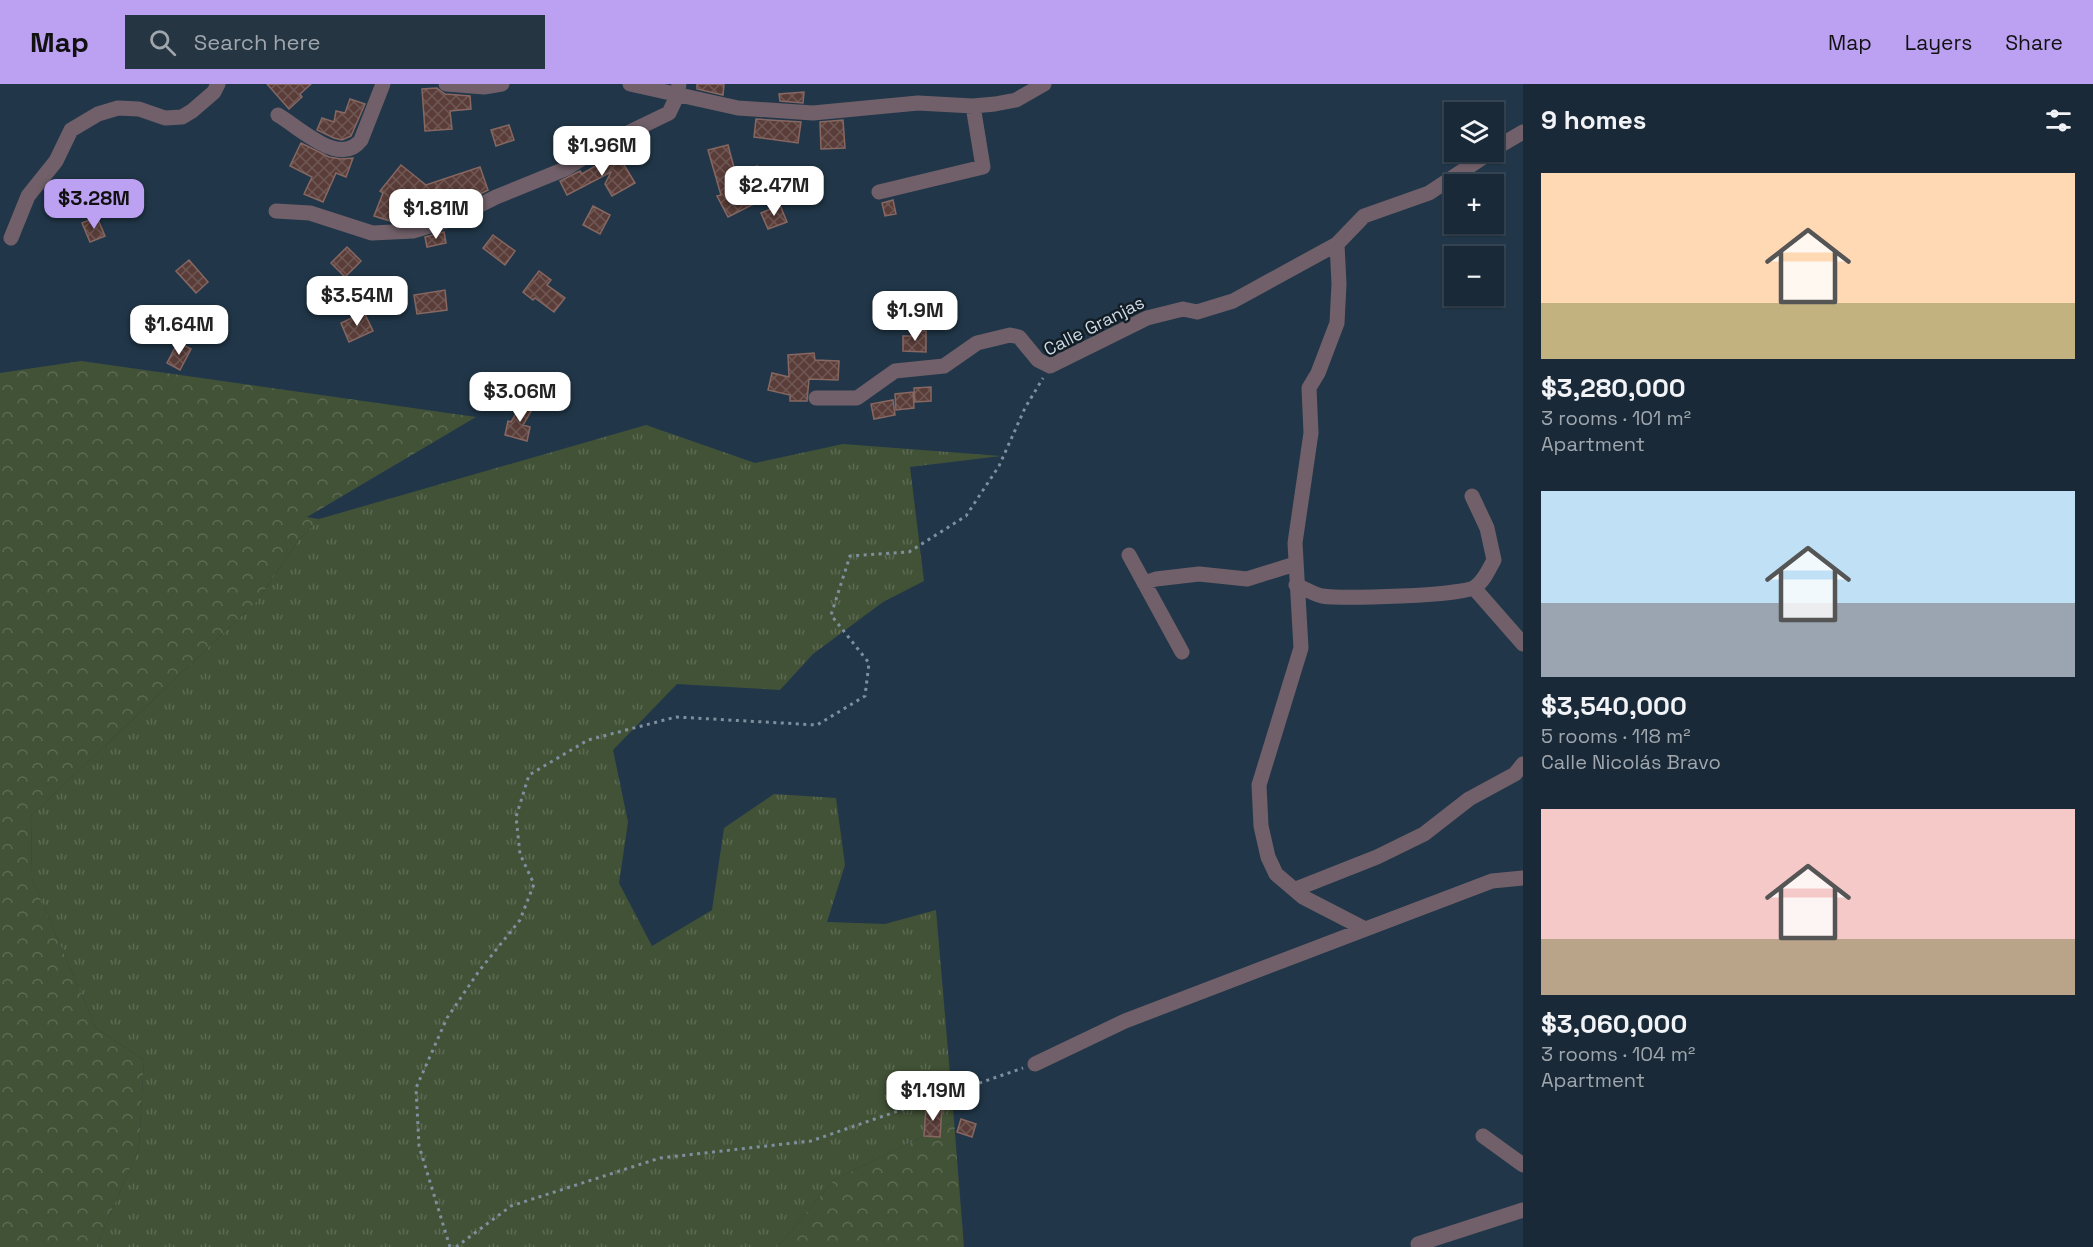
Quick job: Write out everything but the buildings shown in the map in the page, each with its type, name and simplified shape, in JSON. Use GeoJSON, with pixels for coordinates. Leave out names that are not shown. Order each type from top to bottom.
{"type":"FeatureCollection","features":[{"type":"Feature","properties":{"kind":"street"},"geometry":{"type":"LineString","coordinates":[[278,115],[296,125],[318,143],[347,150],[356,147],[362,140],[383,84]]}},
{"type":"Feature","properties":{"kind":"street"},"geometry":{"type":"LineString","coordinates":[[446,84],[484,87],[502,84]]}},
{"type":"Feature","properties":{"kind":"street"},"geometry":{"type":"LineString","coordinates":[[630,84],[678,90],[738,108],[813,113],[918,103],[974,106],[1016,100],[1044,84]]}},
{"type":"Feature","properties":{"kind":"street"},"geometry":{"type":"LineString","coordinates":[[11,238],[28,196],[56,160],[71,130],[99,114],[118,108],[139,109],[165,117],[182,117],[192,111],[216,88]]}},
{"type":"Feature","properties":{"kind":"street"},"geometry":{"type":"LineString","coordinates":[[276,211],[310,213],[372,233],[413,231],[452,219],[496,197],[565,169],[609,142],[669,113],[678,90]]}},
{"type":"Feature","properties":{"kind":"street"},"geometry":{"type":"LineString","coordinates":[[879,192],[983,167],[974,106]]}},
{"type":"Feature","properties":{"kind":"street","name":"Calle Granjas"},"geometry":{"type":"LineString","coordinates":[[1504,143],[1523,132]]}},
{"type":"Feature","properties":{"kind":"street","name":"Calle Granjas"},"geometry":{"type":"LineString","coordinates":[[1050,366],[1147,318],[1183,309],[1197,312],[1233,301],[1337,244],[1364,216],[1429,193],[1474,162]]}},
{"type":"Feature","properties":{"kind":"street"},"geometry":{"type":"LineString","coordinates":[[1337,244],[1339,284],[1337,323],[1318,373],[1309,388],[1311,433],[1295,543],[1301,648],[1259,785],[1261,826],[1268,857],[1276,874],[1303,897],[1365,929]]}},
{"type":"Feature","properties":{"kind":"street"},"geometry":{"type":"LineString","coordinates":[[816,398],[857,398],[895,371],[944,366],[977,343],[1010,335],[1018,337],[1038,360],[1050,366]]}},
{"type":"Feature","properties":{"kind":"street"},"geometry":{"type":"LineString","coordinates":[[1296,585],[1320,596],[1459,592],[1474,588],[1482,580],[1494,560],[1487,528],[1472,496]]}},
{"type":"Feature","properties":{"kind":"street"},"geometry":{"type":"LineString","coordinates":[[1129,555],[1182,652]]}},
{"type":"Feature","properties":{"kind":"street"},"geometry":{"type":"LineString","coordinates":[[1144,583],[1156,579],[1199,574],[1246,579],[1296,564]]}},
{"type":"Feature","properties":{"kind":"street"},"geometry":{"type":"LineString","coordinates":[[1474,588],[1523,644]]}},
{"type":"Feature","properties":{"kind":"street"},"geometry":{"type":"LineString","coordinates":[[1296,890],[1377,857],[1424,834],[1469,799],[1515,774],[1523,764]]}},
{"type":"Feature","properties":{"kind":"street"},"geometry":{"type":"LineString","coordinates":[[1035,1064],[1125,1021],[1365,929],[1492,881],[1523,878]]}},
{"type":"Feature","properties":{"kind":"street"},"geometry":{"type":"LineString","coordinates":[[1483,1136],[1523,1165]]}},
{"type":"Feature","properties":{"kind":"street"},"geometry":{"type":"LineString","coordinates":[[1418,1244],[1523,1210]]}},
{"type":"Feature","properties":{"kind":"path","name":"Calle Granjas"},"geometry":{"type":"LineString","coordinates":[[450,1247],[419,1146],[416,1088],[447,1018],[479,971],[520,920],[534,884],[520,854],[516,817],[529,775],[588,740],[676,717],[817,725],[865,696],[868,663],[831,615],[850,556],[909,552],[966,516],[999,466],[1025,408],[1050,366]]}},
{"type":"Feature","properties":{"kind":"path"},"geometry":{"type":"LineString","coordinates":[[456,1247],[511,1206],[660,1158],[811,1141],[1035,1064]]}},
{"type":"Feature","properties":{"kind":"green space"},"geometry":{"type":"Polygon","coordinates":[[[81,361],[476,417],[307,517],[319,519],[298,541],[257,601],[31,816],[32,879],[96,1028],[144,1060],[139,1147],[96,1247],[0,1247],[0,373],[81,361]]]}},
{"type":"Feature","properties":{"kind":"green space"},"geometry":{"type":"Polygon","coordinates":[[[646,425],[755,463],[843,444],[1001,456],[910,467],[924,581],[883,602],[813,654],[780,690],[677,684],[613,750],[628,822],[619,883],[652,946],[712,910],[724,828],[774,794],[836,798],[845,865],[827,922],[885,924],[936,910],[954,1121],[834,1180],[777,1247],[96,1247],[139,1147],[144,1060],[96,1028],[32,879],[31,816],[257,601],[298,541],[319,519],[646,425]]]}},
{"type":"Feature","properties":{"kind":"green space"},"geometry":{"type":"Polygon","coordinates":[[[954,1121],[964,1247],[777,1247],[834,1180],[954,1121]]]}}]}
